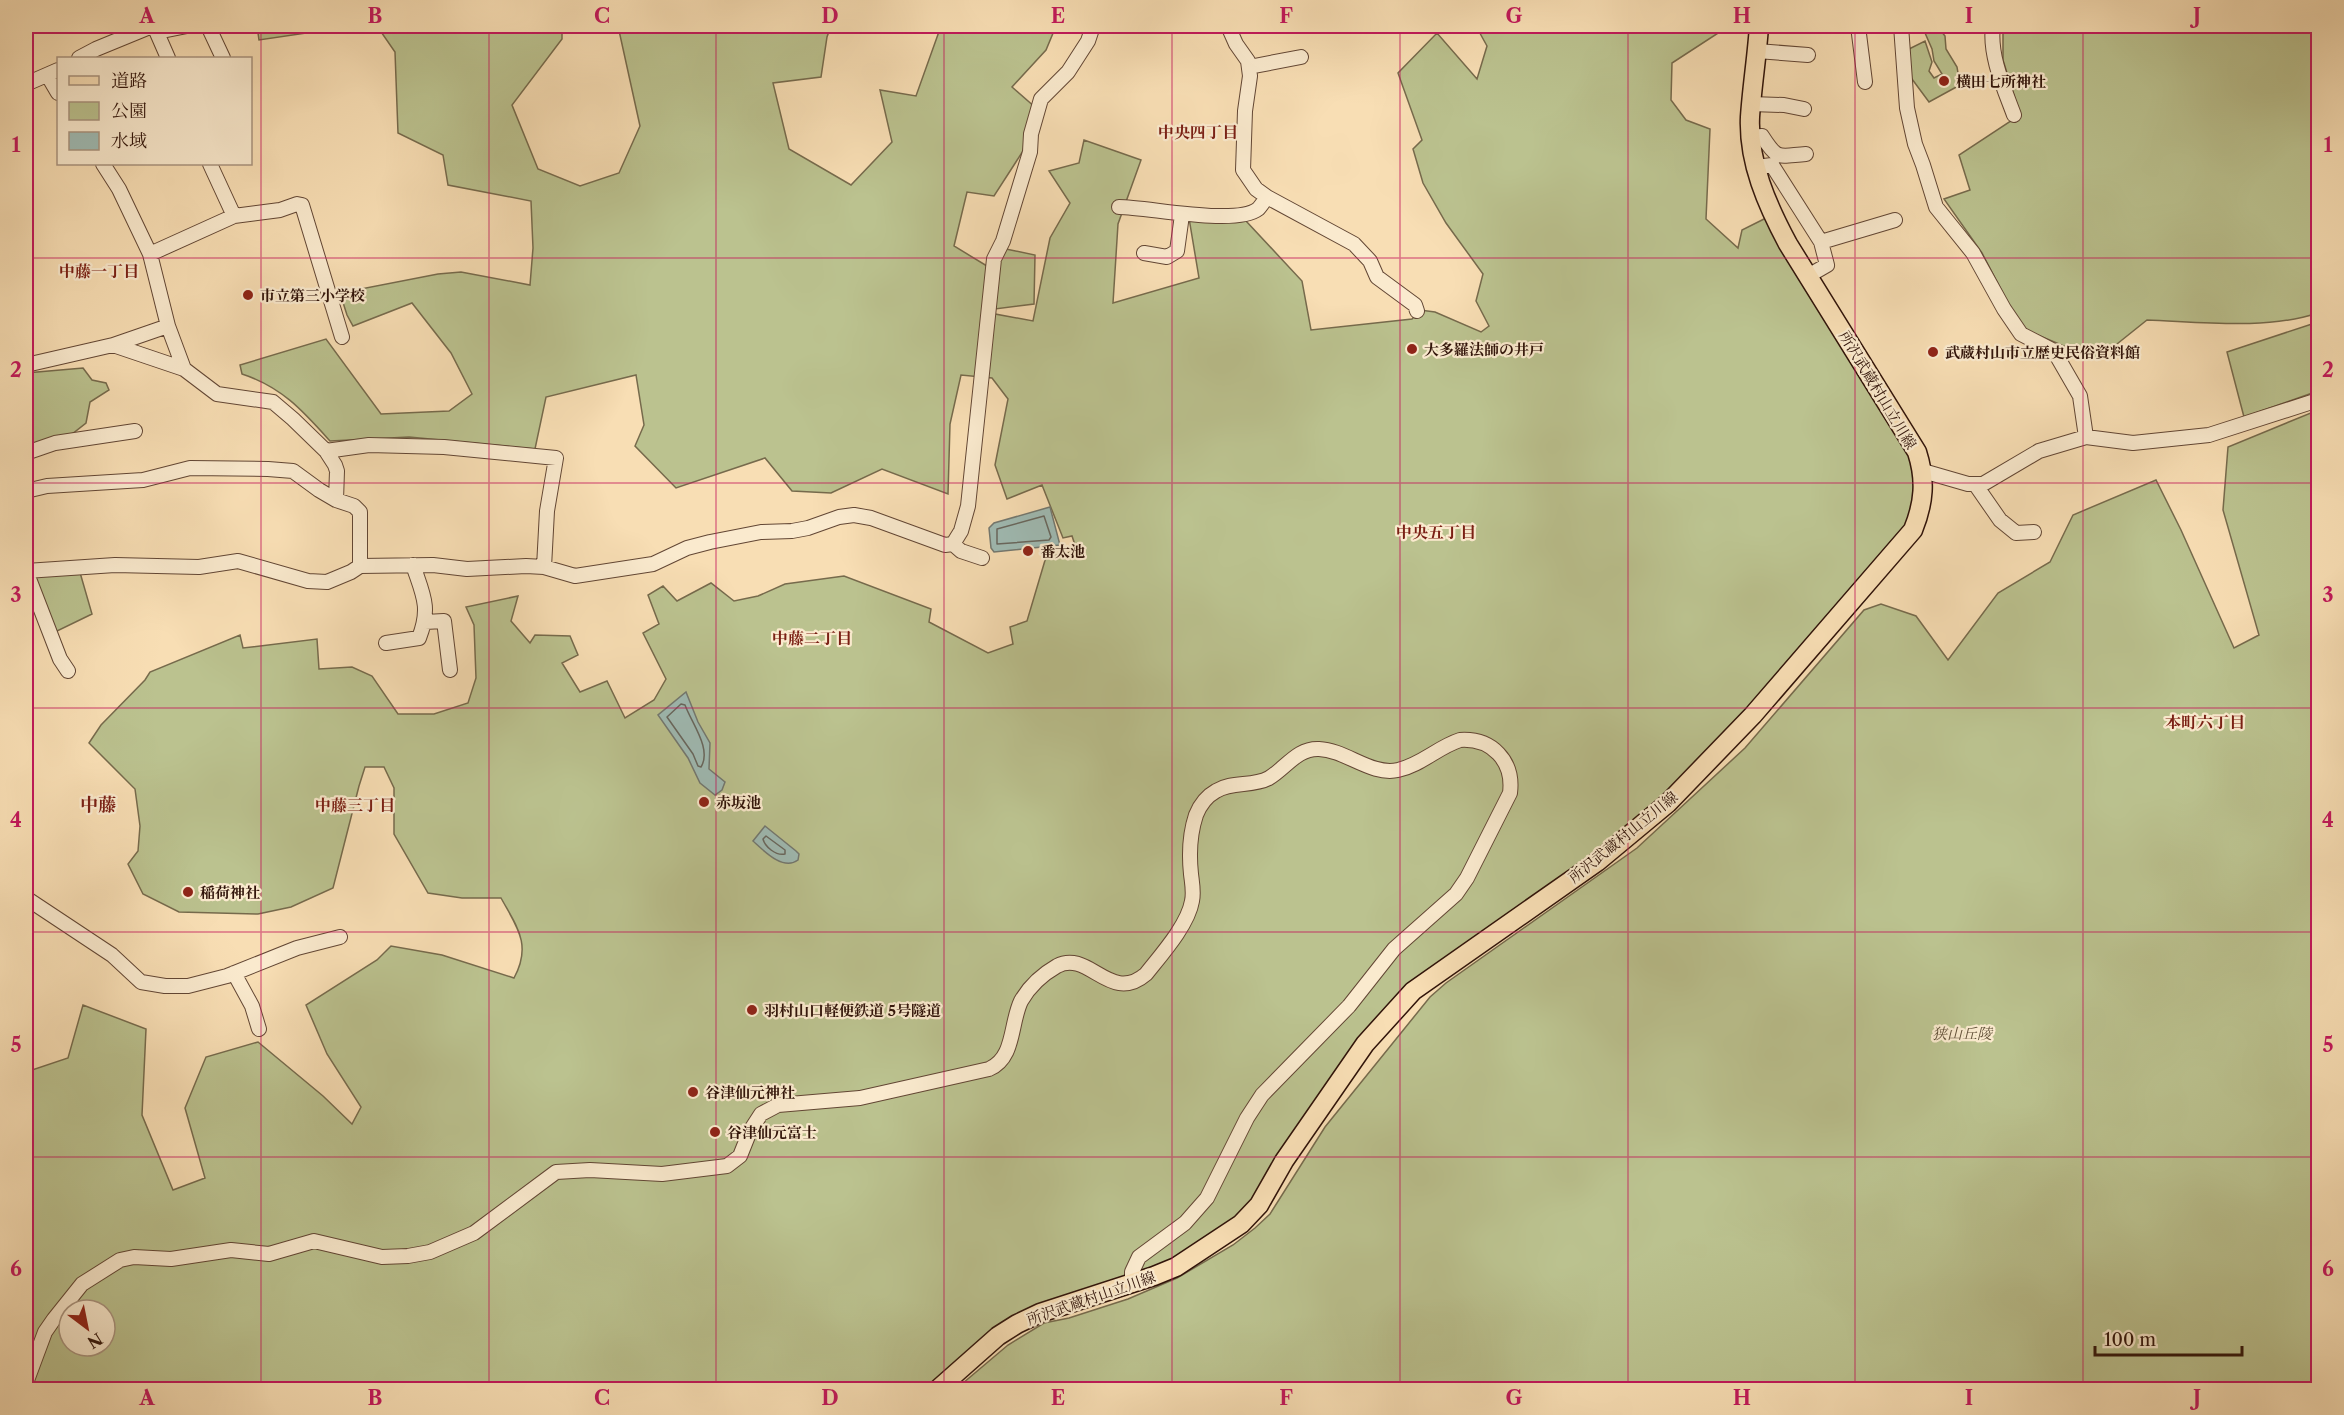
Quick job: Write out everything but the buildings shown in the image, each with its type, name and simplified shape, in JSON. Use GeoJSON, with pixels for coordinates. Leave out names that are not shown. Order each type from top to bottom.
{"type":"FeatureCollection","features":[{"type":"Feature","properties":{"kind":"main road","name":"所沢武蔵村山立川線"},"geometry":{"type":"LineString","coordinates":[[937,1389],[998,1336],[1017,1324],[1040,1312],[1132,1285],[1176,1266],[1241,1224],[1259,1205],[1284,1161],[1365,1044],[1413,991],[1597,862],[1675,795],[1753,715],[1913,530],[1923,497],[1923,471],[1917,452],[1771,213],[1756,166],[1751,137],[1751,104],[1759,26]]}},
{"type":"Feature","properties":{"kind":"street"},"geometry":{"type":"LineString","coordinates":[[81,57],[96,48],[154,28],[187,26]]}},
{"type":"Feature","properties":{"kind":"street"},"geometry":{"type":"LineString","coordinates":[[208,26],[223,57]]}},
{"type":"Feature","properties":{"kind":"street"},"geometry":{"type":"LineString","coordinates":[[953,544],[961,531],[968,506],[994,259],[1003,241],[1030,152],[1031,134],[1041,99],[1068,72],[1088,41],[1092,26]]}},
{"type":"Feature","properties":{"kind":"street"},"geometry":{"type":"LineString","coordinates":[[1228,26],[1250,76],[1245,111],[1243,170],[1256,189],[1267,197],[1354,244],[1370,261],[1377,277],[1415,305],[1417,311]]}},
{"type":"Feature","properties":{"kind":"street"},"geometry":{"type":"LineString","coordinates":[[1858,26],[1865,82]]}},
{"type":"Feature","properties":{"kind":"street"},"geometry":{"type":"LineString","coordinates":[[1901,26],[1907,108],[1915,144],[1935,207],[1974,253],[2004,309],[2021,334],[2054,351],[2080,396],[2086,437]]}},
{"type":"Feature","properties":{"kind":"street"},"geometry":{"type":"LineString","coordinates":[[1993,26],[1992,40],[1997,63],[2014,115]]}},
{"type":"Feature","properties":{"kind":"street"},"geometry":{"type":"LineString","coordinates":[[154,28],[168,57]]}},
{"type":"Feature","properties":{"kind":"street"},"geometry":{"type":"LineString","coordinates":[[1757,51],[1808,55]]}},
{"type":"Feature","properties":{"kind":"street"},"geometry":{"type":"LineString","coordinates":[[1248,67],[1301,57]]}},
{"type":"Feature","properties":{"kind":"street"},"geometry":{"type":"LineString","coordinates":[[26,84],[53,74],[57,89]]}},
{"type":"Feature","properties":{"kind":"street"},"geometry":{"type":"LineString","coordinates":[[1751,104],[1784,105],[1804,109]]}},
{"type":"Feature","properties":{"kind":"street"},"geometry":{"type":"LineString","coordinates":[[1751,137],[1762,136],[1774,154],[1779,156],[1806,154]]}},
{"type":"Feature","properties":{"kind":"street"},"geometry":{"type":"LineString","coordinates":[[104,165],[150,254],[168,327],[184,369]]}},
{"type":"Feature","properties":{"kind":"street"},"geometry":{"type":"LineString","coordinates":[[210,165],[234,216]]}},
{"type":"Feature","properties":{"kind":"street"},"geometry":{"type":"LineString","coordinates":[[1756,166],[1773,165],[1821,242],[1827,265],[1808,276]]}},
{"type":"Feature","properties":{"kind":"street"},"geometry":{"type":"LineString","coordinates":[[1119,207],[1142,207],[1182,215],[1242,214],[1258,208],[1267,197]]}},
{"type":"Feature","properties":{"kind":"street"},"geometry":{"type":"LineString","coordinates":[[150,254],[234,216],[280,210],[297,204],[302,206],[342,337]]}},
{"type":"Feature","properties":{"kind":"street"},"geometry":{"type":"LineString","coordinates":[[1144,253],[1167,257],[1177,251],[1182,215]]}},
{"type":"Feature","properties":{"kind":"street"},"geometry":{"type":"LineString","coordinates":[[1821,242],[1894,220]]}},
{"type":"Feature","properties":{"kind":"street"},"geometry":{"type":"LineString","coordinates":[[26,365],[113,345],[168,327]]}},
{"type":"Feature","properties":{"kind":"street"},"geometry":{"type":"LineString","coordinates":[[113,345],[184,369],[217,394],[273,402],[326,451],[337,471],[336,500]]}},
{"type":"Feature","properties":{"kind":"street"},"geometry":{"type":"LineString","coordinates":[[1923,471],[1968,484],[1983,484],[2039,452],[2086,437],[2133,443],[2209,435],[2319,400]]}},
{"type":"Feature","properties":{"kind":"street"},"geometry":{"type":"LineString","coordinates":[[26,453],[55,443],[135,431]]}},
{"type":"Feature","properties":{"kind":"street"},"geometry":{"type":"LineString","coordinates":[[326,451],[369,445],[444,447],[556,458],[547,511],[544,567]]}},
{"type":"Feature","properties":{"kind":"street"},"geometry":{"type":"LineString","coordinates":[[26,491],[47,486],[143,480],[190,468],[293,471],[336,500],[354,506],[360,512],[360,566]]}},
{"type":"Feature","properties":{"kind":"street"},"geometry":{"type":"LineString","coordinates":[[1975,484],[2000,520],[2016,534],[2034,532]]}},
{"type":"Feature","properties":{"kind":"street"},"geometry":{"type":"LineString","coordinates":[[62,665],[26,571],[115,565],[188,568],[238,561],[308,581],[327,582],[360,566],[433,565],[467,569],[544,567],[575,576],[653,564],[687,548],[704,543],[761,532],[792,531],[839,517],[854,515],[871,518],[945,545],[953,544],[961,551],[982,558]]}},
{"type":"Feature","properties":{"kind":"street"},"geometry":{"type":"LineString","coordinates":[[386,643],[419,638],[425,622],[426,603],[414,565]]}},
{"type":"Feature","properties":{"kind":"street"},"geometry":{"type":"LineString","coordinates":[[425,622],[444,621],[450,670]]}},
{"type":"Feature","properties":{"kind":"street"},"geometry":{"type":"LineString","coordinates":[[26,1383],[45,1332],[54,1318],[82,1284],[120,1260],[134,1257],[171,1259],[231,1250],[269,1254],[314,1241],[382,1257],[421,1254],[437,1250],[474,1233],[556,1172],[579,1170],[662,1174],[727,1166],[740,1156],[761,1114],[778,1105],[860,1098],[989,1069],[1000,1062],[1006,1054],[1015,1018],[1025,995],[1057,966],[1067,963],[1082,966],[1122,985],[1139,980],[1146,974],[1188,915],[1193,899],[1190,864],[1195,822],[1203,802],[1217,790],[1260,782],[1277,772],[1293,758],[1311,750],[1326,750],[1390,771],[1413,764],[1448,744],[1460,740],[1470,740],[1491,746],[1507,764],[1511,778],[1510,793],[1467,878],[1447,904],[1403,940],[1349,1006],[1262,1095],[1247,1118],[1207,1198],[1185,1223],[1139,1257],[1132,1272],[1132,1285]]}},
{"type":"Feature","properties":{"kind":"street"},"geometry":{"type":"LineString","coordinates":[[26,898],[112,955],[141,982],[165,986],[188,986],[234,973],[297,948],[340,937]]}},
{"type":"Feature","properties":{"kind":"street"},"geometry":{"type":"LineString","coordinates":[[234,973],[252,1006],[259,1029]]}},
{"type":"Feature","properties":{"kind":"green space"},"geometry":{"type":"Polygon","coordinates":[[[257,26],[354,26],[259,40],[257,26]]]}},
{"type":"Feature","properties":{"kind":"green space"},"geometry":{"type":"Polygon","coordinates":[[[377,26],[562,26],[562,39],[512,105],[538,169],[580,186],[619,173],[640,126],[618,26],[677,26],[681,30],[694,26],[831,26],[827,37],[821,77],[773,83],[789,149],[851,185],[892,142],[880,90],[916,96],[941,26],[1056,26],[1046,50],[1012,87],[1036,108],[1023,151],[994,196],[967,192],[954,246],[987,266],[990,313],[1033,321],[1050,238],[1070,203],[1049,171],[1079,163],[1084,140],[1141,160],[1118,224],[1113,303],[1199,278],[1189,218],[1246,221],[1302,281],[1311,330],[1412,319],[1420,310],[1435,312],[1481,332],[1489,326],[1476,301],[1483,274],[1446,223],[1423,183],[1413,149],[1422,140],[1398,73],[1437,33],[1477,79],[1487,46],[1476,26],[1729,26],[1672,63],[1671,100],[1686,120],[1710,129],[1706,219],[1738,248],[1742,230],[1771,213],[1917,452],[1920,513],[1668,803],[1413,991],[1259,1205],[1176,1267],[1040,1313],[937,1389],[26,1389],[26,1072],[68,1058],[83,1005],[146,1029],[142,1115],[173,1190],[205,1178],[185,1108],[206,1057],[258,1042],[323,1096],[352,1124],[361,1107],[327,1054],[306,1005],[377,960],[391,946],[442,955],[514,978],[522,956],[517,927],[501,898],[462,898],[428,893],[394,834],[394,788],[384,767],[365,767],[333,888],[291,907],[258,914],[179,912],[143,894],[128,864],[138,851],[140,826],[135,789],[89,743],[101,725],[150,672],[240,635],[243,648],[317,639],[319,669],[352,667],[372,676],[398,714],[434,714],[468,703],[476,678],[474,625],[466,607],[518,596],[511,621],[530,643],[535,635],[570,636],[578,655],[562,663],[580,692],[607,681],[625,718],[654,700],[666,679],[643,633],[659,624],[648,595],[663,586],[677,601],[711,583],[734,601],[758,596],[785,584],[844,576],[931,609],[929,622],[988,653],[1013,644],[1010,627],[1027,621],[1046,557],[1077,551],[1072,536],[1063,538],[1042,485],[1007,499],[995,465],[1008,399],[992,378],[961,375],[950,424],[948,494],[882,469],[831,493],[792,491],[765,458],[676,488],[635,446],[644,425],[636,375],[546,397],[535,449],[409,437],[330,441],[291,401],[269,386],[242,374],[240,365],[326,339],[381,414],[449,411],[472,394],[451,353],[412,303],[353,326],[340,293],[438,274],[461,272],[530,285],[533,248],[531,201],[448,185],[443,155],[398,133],[395,52],[377,26]]]}},
{"type":"Feature","properties":{"kind":"green space"},"geometry":{"type":"Polygon","coordinates":[[[1922,26],[1937,26],[1945,36],[1946,49],[1957,67],[1960,85],[1929,102],[1909,75],[1907,50],[1925,41],[1932,62],[1929,71],[1934,78],[1942,74],[1934,61],[1932,49],[1922,26]]]}},
{"type":"Feature","properties":{"kind":"green space"},"geometry":{"type":"Polygon","coordinates":[[[2003,26],[2318,26],[2318,313],[2277,322],[2256,323],[2147,320],[2097,360],[2021,328],[1982,253],[1944,199],[1970,190],[1959,155],[2020,115],[2003,60],[2003,26]]]}},
{"type":"Feature","properties":{"kind":"green space"},"geometry":{"type":"Polygon","coordinates":[[[1001,248],[1035,255],[1034,304],[995,309],[1001,248]]]}},
{"type":"Feature","properties":{"kind":"green space"},"geometry":{"type":"Polygon","coordinates":[[[2315,323],[2318,338],[2318,391],[2244,417],[2227,352],[2315,323]]]}},
{"type":"Feature","properties":{"kind":"green space"},"geometry":{"type":"Polygon","coordinates":[[[83,368],[92,380],[106,383],[109,390],[90,402],[86,423],[72,434],[26,447],[26,410],[29,388],[26,384],[26,373],[83,368]]]}},
{"type":"Feature","properties":{"kind":"green space","name":"狭山丘陵"},"geometry":{"type":"Polygon","coordinates":[[[2318,410],[2318,1389],[956,1389],[1008,1345],[1044,1323],[1069,1318],[1128,1299],[1177,1278],[1233,1245],[1255,1228],[1270,1214],[1325,1127],[1430,997],[1446,983],[1637,848],[1745,748],[1864,610],[1881,604],[1916,616],[1948,660],[1998,593],[2050,562],[2073,515],[2156,480],[2234,648],[2259,635],[2223,510],[2228,447],[2318,410]]]}},
{"type":"Feature","properties":{"kind":"green space"},"geometry":{"type":"Polygon","coordinates":[[[79,569],[92,614],[53,633],[34,573],[79,569]]]}},
{"type":"Feature","properties":{"kind":"water","name":"番太池"},"geometry":{"type":"Polygon","coordinates":[[[1050,507],[1060,545],[994,552],[991,548],[989,528],[994,523],[1050,507]]]}},
{"type":"Feature","properties":{"kind":"water","name":"赤坂池"},"geometry":{"type":"Polygon","coordinates":[[[686,692],[698,722],[710,743],[709,769],[725,782],[722,790],[715,795],[700,783],[688,758],[658,715],[686,692]]]}},
{"type":"Feature","properties":{"kind":"water","name":"赤坂池"},"geometry":{"type":"Polygon","coordinates":[[[765,826],[799,854],[798,860],[792,863],[780,861],[753,841],[765,826]]]}},
{"type":"Feature","properties":{"kind":"place","name":"横田七所神社"},"geometry":{"type":"Point","coordinates":[1944,81]}},
{"type":"Feature","properties":{"kind":"place","name":"市立第三小学校"},"geometry":{"type":"Point","coordinates":[248,295]}},
{"type":"Feature","properties":{"kind":"place","name":"大多羅法師の井戸"},"geometry":{"type":"Point","coordinates":[1412,349]}},
{"type":"Feature","properties":{"kind":"place","name":"武蔵村山市立歴史民俗資料館"},"geometry":{"type":"Point","coordinates":[1933,352]}},
{"type":"Feature","properties":{"kind":"place","name":"番太池"},"geometry":{"type":"Point","coordinates":[1028,551]}},
{"type":"Feature","properties":{"kind":"place","name":"赤坂池"},"geometry":{"type":"Point","coordinates":[704,802]}},
{"type":"Feature","properties":{"kind":"place","name":"稲荷神社"},"geometry":{"type":"Point","coordinates":[188,892]}},
{"type":"Feature","properties":{"kind":"place","name":"羽村山口軽便鉄道 5号隧道"},"geometry":{"type":"Point","coordinates":[752,1010]}},
{"type":"Feature","properties":{"kind":"place","name":"谷津仙元神社"},"geometry":{"type":"Point","coordinates":[693,1092]}},
{"type":"Feature","properties":{"kind":"place","name":"谷津仙元富士"},"geometry":{"type":"Point","coordinates":[715,1132]}},
{"type":"Feature","properties":{"kind":"district","name":"中央四丁目"},"geometry":{"type":"Point","coordinates":[1198,132]}},
{"type":"Feature","properties":{"kind":"district","name":"中藤一丁目"},"geometry":{"type":"Point","coordinates":[99,271]}},
{"type":"Feature","properties":{"kind":"district","name":"中央五丁目"},"geometry":{"type":"Point","coordinates":[1436,532]}},
{"type":"Feature","properties":{"kind":"district","name":"中藤二丁目"},"geometry":{"type":"Point","coordinates":[812,638]}},
{"type":"Feature","properties":{"kind":"district","name":"本町六丁目"},"geometry":{"type":"Point","coordinates":[2205,722]}},
{"type":"Feature","properties":{"kind":"district","name":"中藤"},"geometry":{"type":"Point","coordinates":[98,805]}},
{"type":"Feature","properties":{"kind":"district","name":"中藤三丁目"},"geometry":{"type":"Point","coordinates":[355,805]}}]}
